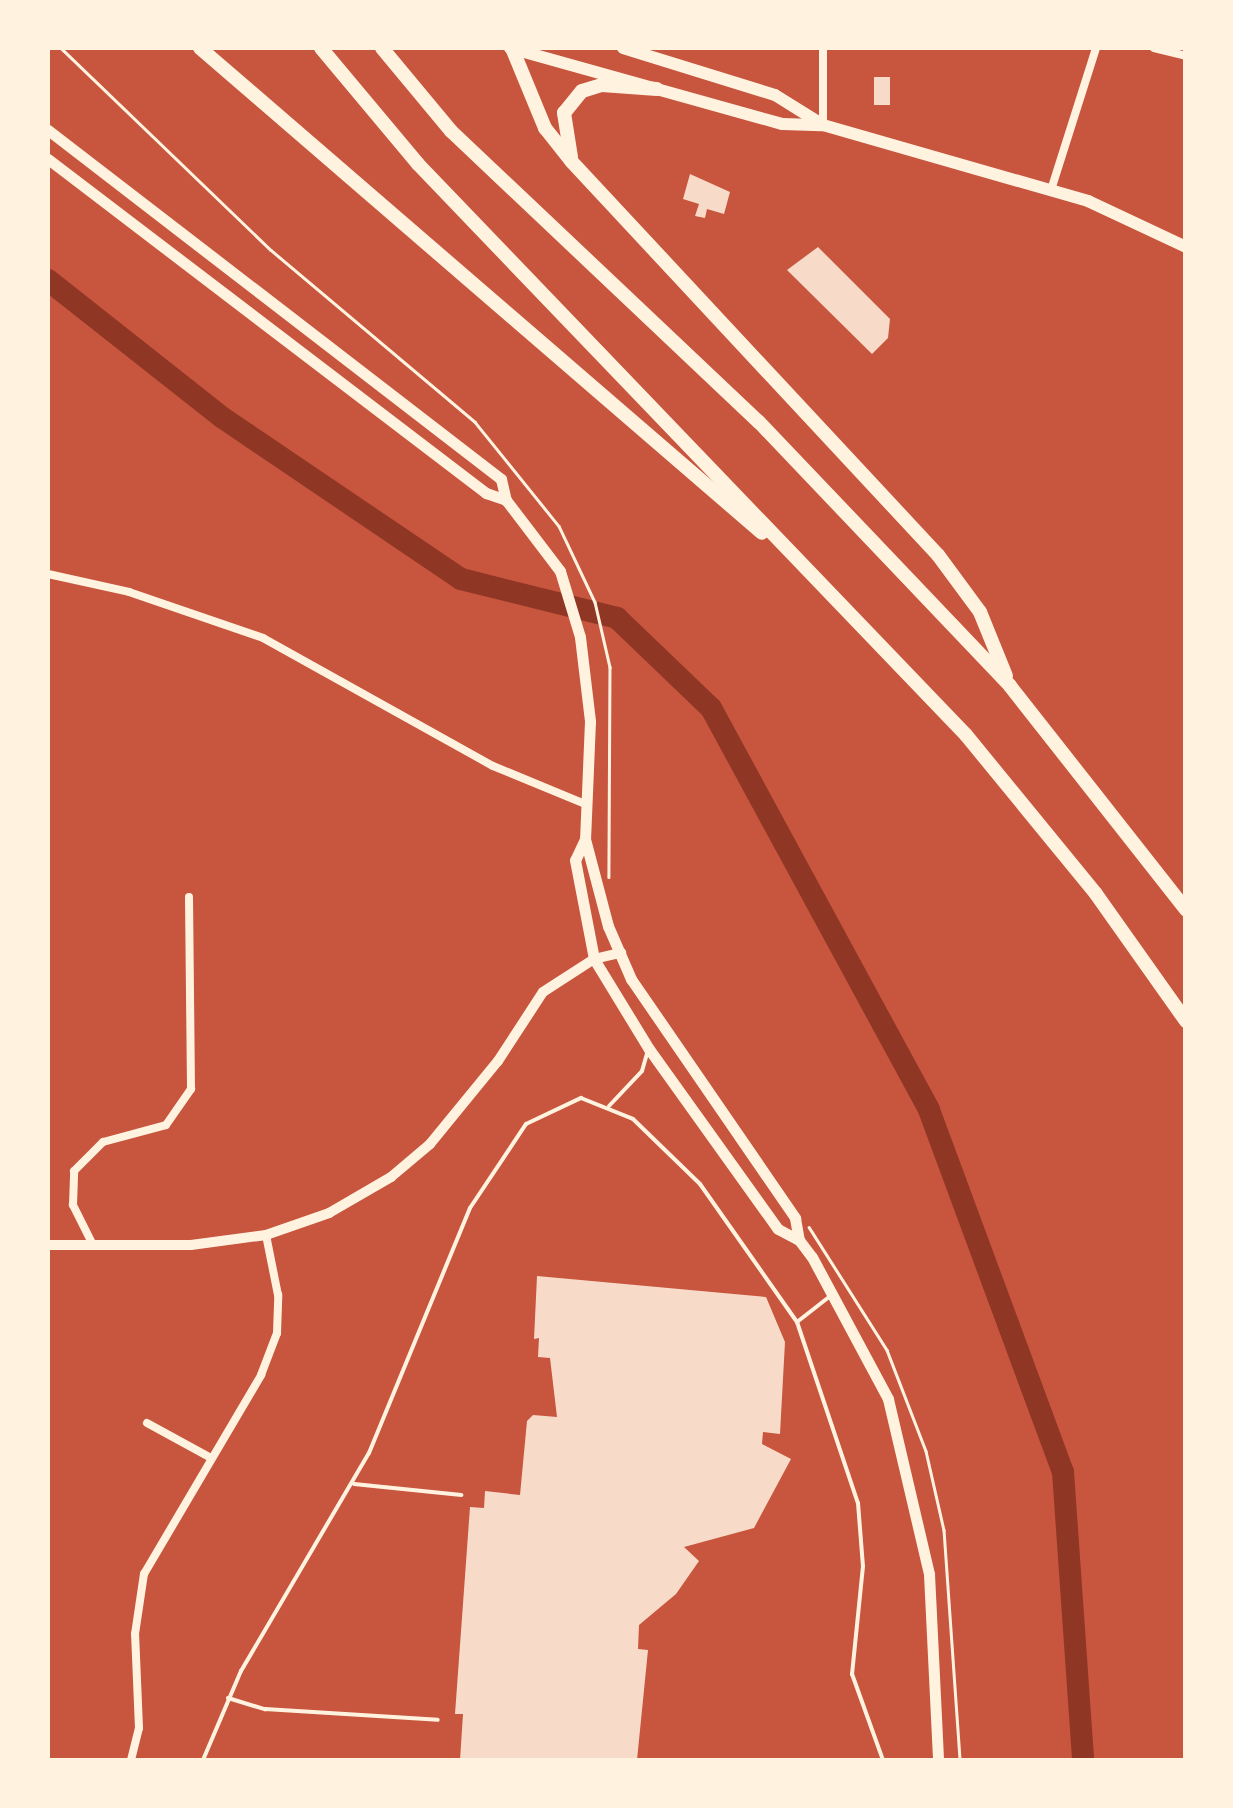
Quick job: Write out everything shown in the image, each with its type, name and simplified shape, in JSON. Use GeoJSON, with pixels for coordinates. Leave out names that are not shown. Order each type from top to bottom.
{"type":"FeatureCollection","features":[{"type":"Feature","properties":{"kind":"highway"},"geometry":{"type":"LineString","coordinates":[[200,48],[815,580]]}},
{"type":"Feature","properties":{"kind":"highway"},"geometry":{"type":"LineString","coordinates":[[512,48],[545,128],[572,162],[938,555],[980,612],[1010,686]]}},
{"type":"Feature","properties":{"kind":"highway"},"geometry":{"type":"LineString","coordinates":[[383,49],[450,131],[759,422],[1010,686],[1186,910]]}},
{"type":"Feature","properties":{"kind":"highway"},"geometry":{"type":"LineString","coordinates":[[325,53],[418,164],[966,735],[1096,894],[1186,1022]]}},
{"type":"Feature","properties":{"kind":"highway"},"geometry":{"type":"LineString","coordinates":[[572,162],[564,113],[580,93],[602,85],[657,89]]}},
{"type":"Feature","properties":{"kind":"main road"},"geometry":{"type":"LineString","coordinates":[[512,48],[783,124],[823,125],[1051,190],[1130,218],[1186,247]]}},
{"type":"Feature","properties":{"kind":"main road"},"geometry":{"type":"LineString","coordinates":[[623,48],[775,94],[823,125]]}},
{"type":"Feature","properties":{"kind":"main road"},"geometry":{"type":"LineString","coordinates":[[48,130],[501,479],[506,500],[548,552],[573,604],[590,721],[585,839],[621,954],[662,1026],[795,1218],[799,1240],[834,1293],[888,1399],[922,1526],[938,1760]]}},
{"type":"Feature","properties":{"kind":"main road"},"geometry":{"type":"LineString","coordinates":[[48,159],[486,493],[506,500]]}},
{"type":"Feature","properties":{"kind":"main road"},"geometry":{"type":"LineString","coordinates":[[585,839],[575,860],[594,959],[648,1049],[778,1230],[799,1240]]}},
{"type":"Feature","properties":{"kind":"street"},"geometry":{"type":"LineString","coordinates":[[823,48],[823,125]]}},
{"type":"Feature","properties":{"kind":"street"},"geometry":{"type":"LineString","coordinates":[[1051,190],[1096,48]]}},
{"type":"Feature","properties":{"kind":"street"},"geometry":{"type":"LineString","coordinates":[[1154,48],[1186,56]]}},
{"type":"Feature","properties":{"kind":"street"},"geometry":{"type":"LineString","coordinates":[[48,574],[129,592],[262,638],[493,766],[585,804]]}},
{"type":"Feature","properties":{"kind":"street"},"geometry":{"type":"LineString","coordinates":[[93,1246],[74,1205],[74,1171],[104,1142],[166,1125],[191,1089],[190,897]]}},
{"type":"Feature","properties":{"kind":"street"},"geometry":{"type":"LineString","coordinates":[[48,1246],[191,1245],[266,1235],[329,1212],[391,1177],[464,1106],[543,992],[594,959],[621,954]]}},
{"type":"Feature","properties":{"kind":"street"},"geometry":{"type":"LineString","coordinates":[[131,1760],[139,1728],[135,1634],[144,1574],[209,1456],[260,1375],[277,1333],[278,1296],[266,1235]]}},
{"type":"Feature","properties":{"kind":"street"},"geometry":{"type":"LineString","coordinates":[[147,1423],[209,1456]]}},
{"type":"Feature","properties":{"kind":"lane"},"geometry":{"type":"LineString","coordinates":[[609,1106],[642,1071],[648,1049]]}},
{"type":"Feature","properties":{"kind":"lane"},"geometry":{"type":"LineString","coordinates":[[203,1760],[228,1698],[354,1484],[470,1208],[526,1124],[552,1106],[581,1098],[609,1106],[643,1127],[700,1184],[797,1322],[858,1503],[862,1566],[852,1674],[882,1760]]}},
{"type":"Feature","properties":{"kind":"lane"},"geometry":{"type":"LineString","coordinates":[[797,1322],[834,1293]]}},
{"type":"Feature","properties":{"kind":"lane"},"geometry":{"type":"LineString","coordinates":[[354,1484],[461,1495]]}},
{"type":"Feature","properties":{"kind":"lane"},"geometry":{"type":"LineString","coordinates":[[228,1698],[265,1709],[438,1720]]}},
{"type":"Feature","properties":{"kind":"path"},"geometry":{"type":"LineString","coordinates":[[61,48],[271,250],[436,384],[522,476]]}},
{"type":"Feature","properties":{"kind":"building"},"geometry":{"type":"Polygon","coordinates":[[[874,77],[890,77],[890,105],[874,105],[874,77]]]}},
{"type":"Feature","properties":{"kind":"building"},"geometry":{"type":"Polygon","coordinates":[[[690,174],[730,192],[724,214],[707,209],[705,218],[695,216],[699,204],[683,199],[690,174]]]}},
{"type":"Feature","properties":{"kind":"building"},"geometry":{"type":"Polygon","coordinates":[[[818,247],[890,319],[888,338],[872,354],[787,270],[818,247]]]}},
{"type":"Feature","properties":{"kind":"building"},"geometry":{"type":"Polygon","coordinates":[[[537,1276],[766,1297],[785,1342],[780,1434],[763,1432],[762,1444],[791,1459],[754,1528],[684,1547],[699,1561],[676,1594],[639,1625],[638,1649],[648,1650],[637,1760],[460,1760],[463,1714],[455,1714],[470,1507],[484,1508],[485,1491],[520,1495],[527,1421],[533,1415],[557,1417],[550,1358],[538,1357],[539,1338],[534,1339],[537,1276]]]}},
{"type":"Feature","properties":{"kind":"waterway"},"geometry":{"type":"LineString","coordinates":[[48,280],[223,418],[461,579],[617,618],[711,708],[929,1110],[1063,1472],[1083,1760]]}}]}
